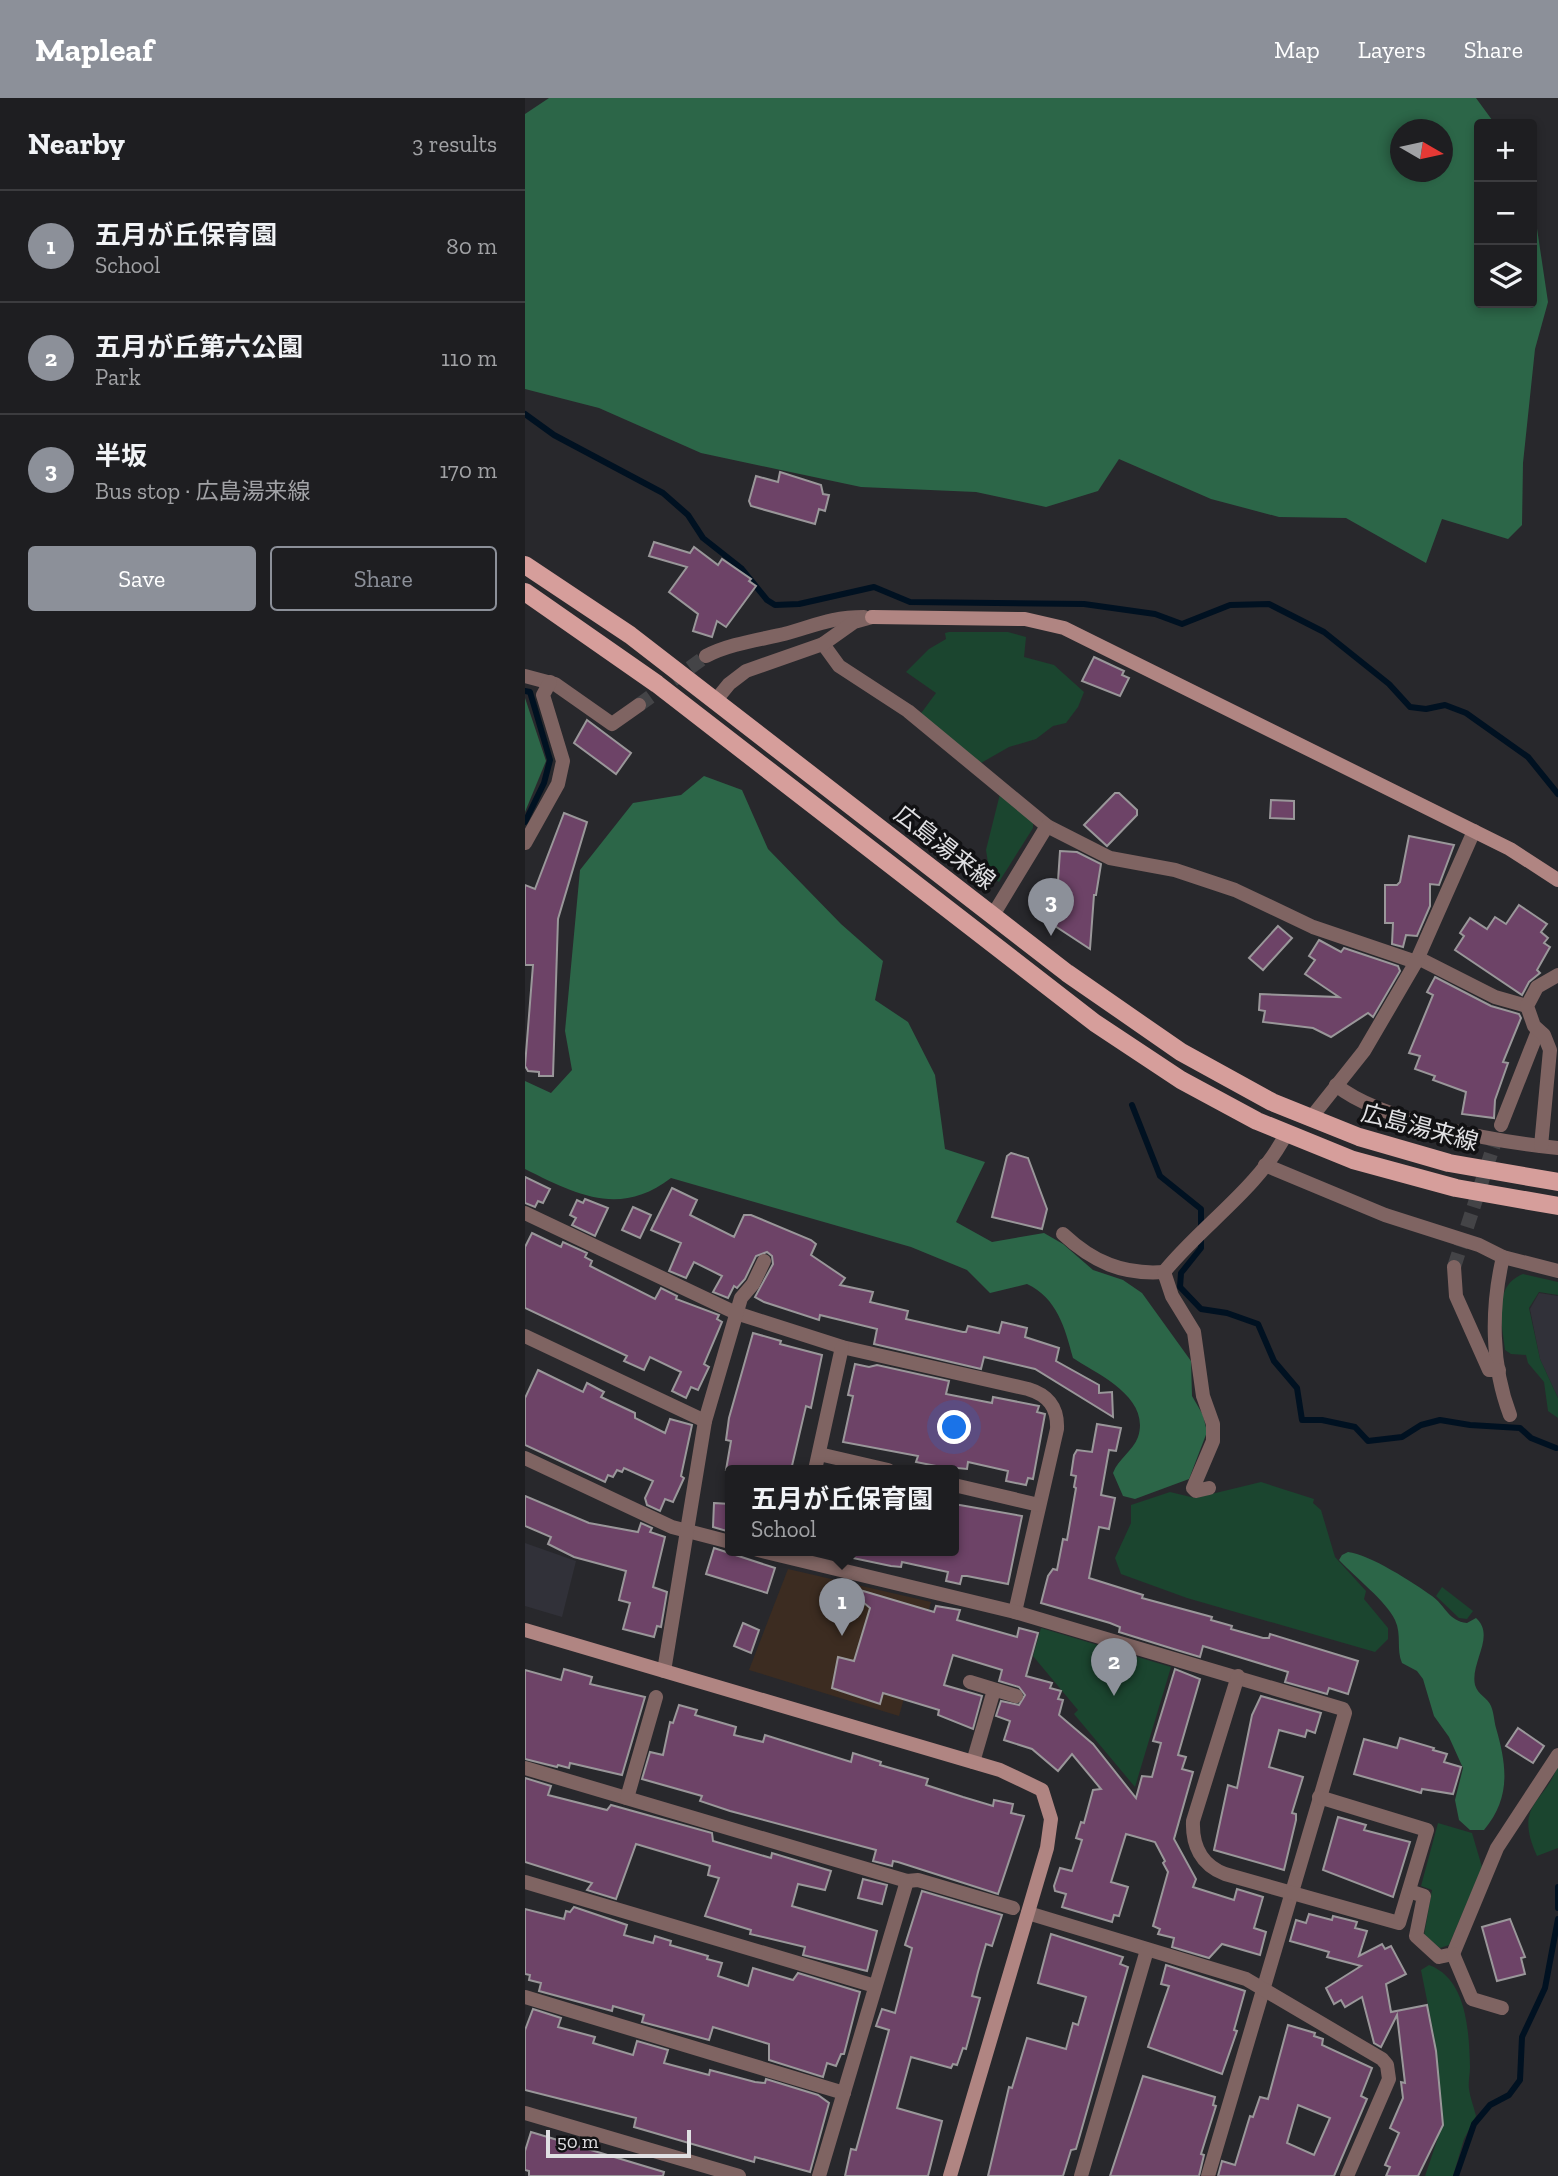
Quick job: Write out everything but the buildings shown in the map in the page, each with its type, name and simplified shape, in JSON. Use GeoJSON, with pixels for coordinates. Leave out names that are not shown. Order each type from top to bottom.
{"type":"FeatureCollection","features":[{"type":"Feature","properties":{"kind":"main road","name":"広島湯来線"},"geometry":{"type":"LineString","coordinates":[[525,565],[620,628],[1144,1028],[1220,1075],[1310,1119],[1412,1154],[1487,1171],[1558,1182]]}},
{"type":"Feature","properties":{"kind":"main road","name":"広島湯来線"},"geometry":{"type":"LineString","coordinates":[[525,592],[657,684],[1095,1023],[1192,1086],[1286,1134],[1353,1160],[1421,1180],[1558,1206]]}},
{"type":"Feature","properties":{"kind":"street"},"geometry":{"type":"LineString","coordinates":[[716,700],[729,684],[746,671],[823,643],[855,622],[872,617]]}},
{"type":"Feature","properties":{"kind":"street"},"geometry":{"type":"LineString","coordinates":[[706,656],[717,650],[788,633],[828,619],[1025,619],[1064,628],[1474,831],[1528,859],[1558,880]]}},
{"type":"Feature","properties":{"kind":"street"},"geometry":{"type":"LineString","coordinates":[[823,643],[834,661],[845,671],[882,691],[1047,826],[1109,858],[1175,870],[1235,890],[1313,927],[1417,960],[1495,997],[1527,1006]]}},
{"type":"Feature","properties":{"kind":"street"},"geometry":{"type":"LineString","coordinates":[[525,676],[550,682],[612,724],[639,705]]}},
{"type":"Feature","properties":{"kind":"street"},"geometry":{"type":"LineString","coordinates":[[525,843],[561,773],[563,761],[543,695],[550,682]]}},
{"type":"Feature","properties":{"kind":"street"},"geometry":{"type":"LineString","coordinates":[[993,915],[1047,826]]}},
{"type":"Feature","properties":{"kind":"street"},"geometry":{"type":"LineString","coordinates":[[1310,1119],[1364,1051],[1417,960],[1474,831]]}},
{"type":"Feature","properties":{"kind":"street"},"geometry":{"type":"LineString","coordinates":[[1527,1006],[1537,987],[1558,975]]}},
{"type":"Feature","properties":{"kind":"street"},"geometry":{"type":"LineString","coordinates":[[1527,1006],[1550,1050],[1541,1146]]}},
{"type":"Feature","properties":{"kind":"street"},"geometry":{"type":"LineString","coordinates":[[1500,1125],[1538,1031]]}},
{"type":"Feature","properties":{"kind":"street"},"geometry":{"type":"LineString","coordinates":[[1336,1085],[1354,1100],[1408,1117],[1558,1148]]}},
{"type":"Feature","properties":{"kind":"street"},"geometry":{"type":"LineString","coordinates":[[1063,1234],[1108,1266],[1147,1273],[1164,1272],[1276,1155],[1286,1134]]}},
{"type":"Feature","properties":{"kind":"street"},"geometry":{"type":"LineString","coordinates":[[1265,1165],[1385,1215],[1479,1245],[1503,1257],[1558,1271]]}},
{"type":"Feature","properties":{"kind":"street"},"geometry":{"type":"LineString","coordinates":[[525,1213],[736,1314],[842,1347],[1028,1389],[1049,1399],[1057,1416],[1057,1429],[1015,1612]]}},
{"type":"Feature","properties":{"kind":"street"},"geometry":{"type":"LineString","coordinates":[[1503,1257],[1494,1297],[1502,1395],[1510,1415]]}},
{"type":"Feature","properties":{"kind":"street"},"geometry":{"type":"LineString","coordinates":[[664,1671],[705,1421],[741,1298],[754,1284],[764,1261]]}},
{"type":"Feature","properties":{"kind":"street"},"geometry":{"type":"LineString","coordinates":[[1454,1267],[1456,1296],[1489,1370],[1499,1370]]}},
{"type":"Feature","properties":{"kind":"street"},"geometry":{"type":"LineString","coordinates":[[1164,1272],[1172,1296],[1194,1332],[1203,1396],[1214,1435],[1193,1488],[1209,1488]]}},
{"type":"Feature","properties":{"kind":"street"},"geometry":{"type":"LineString","coordinates":[[525,1336],[705,1421]]}},
{"type":"Feature","properties":{"kind":"street"},"geometry":{"type":"LineString","coordinates":[[816,1465],[842,1347]]}},
{"type":"Feature","properties":{"kind":"street"},"geometry":{"type":"LineString","coordinates":[[819,1454],[866,1465]]}},
{"type":"Feature","properties":{"kind":"street"},"geometry":{"type":"LineString","coordinates":[[525,1458],[672,1527],[725,1541]]}},
{"type":"Feature","properties":{"kind":"street"},"geometry":{"type":"LineString","coordinates":[[959,1486],[1039,1505]]}},
{"type":"Feature","properties":{"kind":"street"},"geometry":{"type":"LineString","coordinates":[[796,1556],[1015,1612],[1343,1709],[1345,1713],[1208,2176]]}},
{"type":"Feature","properties":{"kind":"street"},"geometry":{"type":"LineString","coordinates":[[525,1630],[973,1762],[1029,1782],[1042,1790],[1048,1801],[1051,1819],[1049,1835],[1021,1910],[950,2176]]}},
{"type":"Feature","properties":{"kind":"street"},"geometry":{"type":"LineString","coordinates":[[1238,1676],[1196,1812],[1193,1839],[1200,1854],[1217,1871],[1399,1923],[1427,1830],[1319,1797]]}},
{"type":"Feature","properties":{"kind":"street"},"geometry":{"type":"LineString","coordinates":[[970,1682],[1016,1696]]}},
{"type":"Feature","properties":{"kind":"street"},"geometry":{"type":"LineString","coordinates":[[973,1762],[994,1690]]}},
{"type":"Feature","properties":{"kind":"street"},"geometry":{"type":"LineString","coordinates":[[627,1798],[656,1697]]}},
{"type":"Feature","properties":{"kind":"street"},"geometry":{"type":"LineString","coordinates":[[1502,2008],[1472,1999],[1453,1954],[1497,1848],[1558,1755]]}},
{"type":"Feature","properties":{"kind":"street"},"geometry":{"type":"LineString","coordinates":[[525,1768],[907,1881],[918,1880],[1021,1910],[1246,1979],[1376,2055],[1387,2065],[1389,2079],[1386,2089],[1347,2176]]}},
{"type":"Feature","properties":{"kind":"street"},"geometry":{"type":"LineString","coordinates":[[820,2176],[907,1881]]}},
{"type":"Feature","properties":{"kind":"street"},"geometry":{"type":"LineString","coordinates":[[525,1882],[875,1986]]}},
{"type":"Feature","properties":{"kind":"street"},"geometry":{"type":"LineString","coordinates":[[1409,1891],[1424,1896],[1416,1936],[1439,1957],[1453,1954]]}},
{"type":"Feature","properties":{"kind":"street"},"geometry":{"type":"LineString","coordinates":[[1081,2176],[1147,1950]]}},
{"type":"Feature","properties":{"kind":"street"},"geometry":{"type":"LineString","coordinates":[[525,1997],[844,2092]]}},
{"type":"Feature","properties":{"kind":"street"},"geometry":{"type":"LineString","coordinates":[[525,2113],[739,2176]]}},
{"type":"Feature","properties":{"kind":"shaded area"},"geometry":{"type":"Polygon","coordinates":[[[1539,1293],[1558,1296],[1558,1398],[1540,1359],[1530,1309],[1539,1293]]]}},
{"type":"Feature","properties":{"kind":"shaded area"},"geometry":{"type":"Polygon","coordinates":[[[525,1543],[576,1561],[562,1617],[525,1606],[525,1543]]]}},
{"type":"Feature","properties":{"kind":"shaded area"},"geometry":{"type":"Polygon","coordinates":[[[788,1569],[931,1602],[899,1716],[749,1670],[788,1569]]]}},
{"type":"Feature","properties":{"kind":"green space"},"geometry":{"type":"Polygon","coordinates":[[[549,98],[1476,98],[1491,119],[1474,119],[1474,308],[1537,308],[1537,228],[1548,302],[1535,349],[1523,463],[1522,525],[1508,539],[1442,519],[1426,563],[1346,518],[1279,517],[1211,499],[1119,459],[1098,491],[1046,507],[976,492],[861,487],[701,453],[599,408],[525,389],[525,114],[549,98]]]}},
{"type":"Feature","properties":{"kind":"green space"},"geometry":{"type":"Polygon","coordinates":[[[1008,632],[1026,637],[1024,657],[1054,665],[1084,692],[1078,707],[1066,723],[1053,726],[1036,739],[1009,747],[981,763],[919,716],[936,693],[906,672],[929,649],[946,639],[945,633],[1008,632]]]}},
{"type":"Feature","properties":{"kind":"green space"},"geometry":{"type":"Polygon","coordinates":[[[525,698],[546,761],[525,812],[525,698]]]}},
{"type":"Feature","properties":{"kind":"green space"},"geometry":{"type":"Polygon","coordinates":[[[704,776],[742,790],[768,849],[841,924],[883,961],[875,1000],[908,1022],[935,1075],[945,1149],[985,1162],[956,1222],[992,1242],[1044,1233],[1063,1244],[1093,1270],[1123,1280],[1142,1293],[1191,1361],[1192,1396],[1203,1415],[1207,1432],[1189,1479],[1135,1499],[1123,1496],[1113,1473],[1138,1437],[1140,1423],[1137,1410],[1108,1379],[1073,1358],[1063,1325],[1053,1306],[1046,1297],[1027,1284],[990,1293],[967,1270],[911,1247],[671,1178],[634,1197],[598,1198],[563,1187],[525,1169],[525,1081],[551,1093],[572,1070],[565,1031],[580,870],[633,803],[681,795],[704,776]]]}},
{"type":"Feature","properties":{"kind":"green space"},"geometry":{"type":"Polygon","coordinates":[[[1000,794],[1033,822],[1033,828],[999,882],[990,876],[986,850],[1000,794]]]}},
{"type":"Feature","properties":{"kind":"green space"},"geometry":{"type":"Polygon","coordinates":[[[1523,1274],[1558,1282],[1558,1295],[1539,1292],[1529,1308],[1540,1359],[1558,1398],[1558,1418],[1548,1411],[1544,1382],[1528,1363],[1526,1355],[1511,1354],[1505,1350],[1501,1318],[1503,1296],[1513,1280],[1523,1274]]]}},
{"type":"Feature","properties":{"kind":"green space"},"geometry":{"type":"Polygon","coordinates":[[[1261,1482],[1314,1499],[1313,1503],[1321,1510],[1335,1557],[1366,1591],[1364,1599],[1388,1628],[1388,1639],[1375,1652],[1187,1598],[1121,1574],[1115,1558],[1131,1523],[1131,1505],[1170,1492],[1195,1498],[1261,1482]]]}},
{"type":"Feature","properties":{"kind":"green space"},"geometry":{"type":"Polygon","coordinates":[[[1348,1552],[1379,1563],[1403,1577],[1437,1600],[1455,1619],[1467,1623],[1476,1618],[1481,1625],[1484,1633],[1474,1676],[1475,1685],[1490,1703],[1504,1769],[1503,1794],[1493,1818],[1484,1830],[1470,1830],[1459,1820],[1455,1800],[1463,1768],[1449,1737],[1434,1716],[1423,1679],[1417,1671],[1402,1663],[1397,1626],[1391,1613],[1339,1560],[1348,1552]]]}},
{"type":"Feature","properties":{"kind":"green space"},"geometry":{"type":"Polygon","coordinates":[[[1442,1587],[1473,1611],[1467,1619],[1459,1618],[1436,1596],[1442,1587]]]}},
{"type":"Feature","properties":{"kind":"green space"},"geometry":{"type":"Polygon","coordinates":[[[1041,1628],[1171,1667],[1135,1787],[1074,1714],[1078,1710],[1033,1656],[1041,1628]]]}},
{"type":"Feature","properties":{"kind":"green space"},"geometry":{"type":"Polygon","coordinates":[[[1558,1765],[1558,1848],[1537,1856],[1530,1838],[1530,1814],[1558,1765]]]}},
{"type":"Feature","properties":{"kind":"green space"},"geometry":{"type":"Polygon","coordinates":[[[1438,1823],[1472,1833],[1482,1867],[1449,1945],[1440,1948],[1424,1935],[1432,1890],[1421,1886],[1438,1823]]]}},
{"type":"Feature","properties":{"kind":"green space"},"geometry":{"type":"Polygon","coordinates":[[[1429,1965],[1442,1972],[1458,1994],[1469,2038],[1469,2089],[1476,2116],[1464,2139],[1453,2176],[1425,2176],[1443,2123],[1434,2035],[1421,1970],[1429,1965]]]}},
{"type":"Feature","properties":{"kind":"waterway"},"geometry":{"type":"LineString","coordinates":[[525,414],[554,435],[663,493],[688,515],[703,538],[741,568],[767,600],[775,605],[799,604],[874,587],[910,602],[1084,604],[1155,614],[1182,624],[1230,605],[1269,604],[1324,632],[1389,684],[1410,707],[1426,709],[1445,705],[1466,713],[1528,757],[1558,794]]}},
{"type":"Feature","properties":{"kind":"waterway"},"geometry":{"type":"LineString","coordinates":[[525,691],[530,692],[550,760],[544,783],[525,822]]}},
{"type":"Feature","properties":{"kind":"waterway"},"geometry":{"type":"LineString","coordinates":[[1132,1105],[1160,1176],[1201,1209],[1201,1248],[1181,1273],[1180,1287],[1201,1309],[1227,1313],[1258,1324],[1274,1361],[1297,1388],[1302,1420],[1322,1420],[1355,1427],[1368,1441],[1402,1437],[1421,1425],[1440,1420],[1520,1428],[1531,1438],[1556,1448]]}},
{"type":"Feature","properties":{"kind":"waterway"},"geometry":{"type":"LineString","coordinates":[[1558,1887],[1558,1908]]}},
{"type":"Feature","properties":{"kind":"waterway"},"geometry":{"type":"LineString","coordinates":[[1456,2176],[1474,2124],[1490,2105],[1509,2095],[1520,2080],[1522,2037],[1545,1988],[1558,1919]]}},
{"type":"Feature","properties":{"kind":"tunnel"},"geometry":{"type":"LineString","coordinates":[[639,705],[706,656]]}},
{"type":"Feature","properties":{"kind":"tunnel"},"geometry":{"type":"LineString","coordinates":[[1454,1267],[1499,1129]]}},
{"type":"Feature","properties":{"kind":"place","name":"半坂"},"geometry":{"type":"Point","coordinates":[1051,936]}},
{"type":"Feature","properties":{"kind":"place","name":"五月が丘保育園"},"geometry":{"type":"Point","coordinates":[842,1636]}},
{"type":"Feature","properties":{"kind":"place","name":"五月が丘第六公園"},"geometry":{"type":"Point","coordinates":[1114,1696]}}]}
